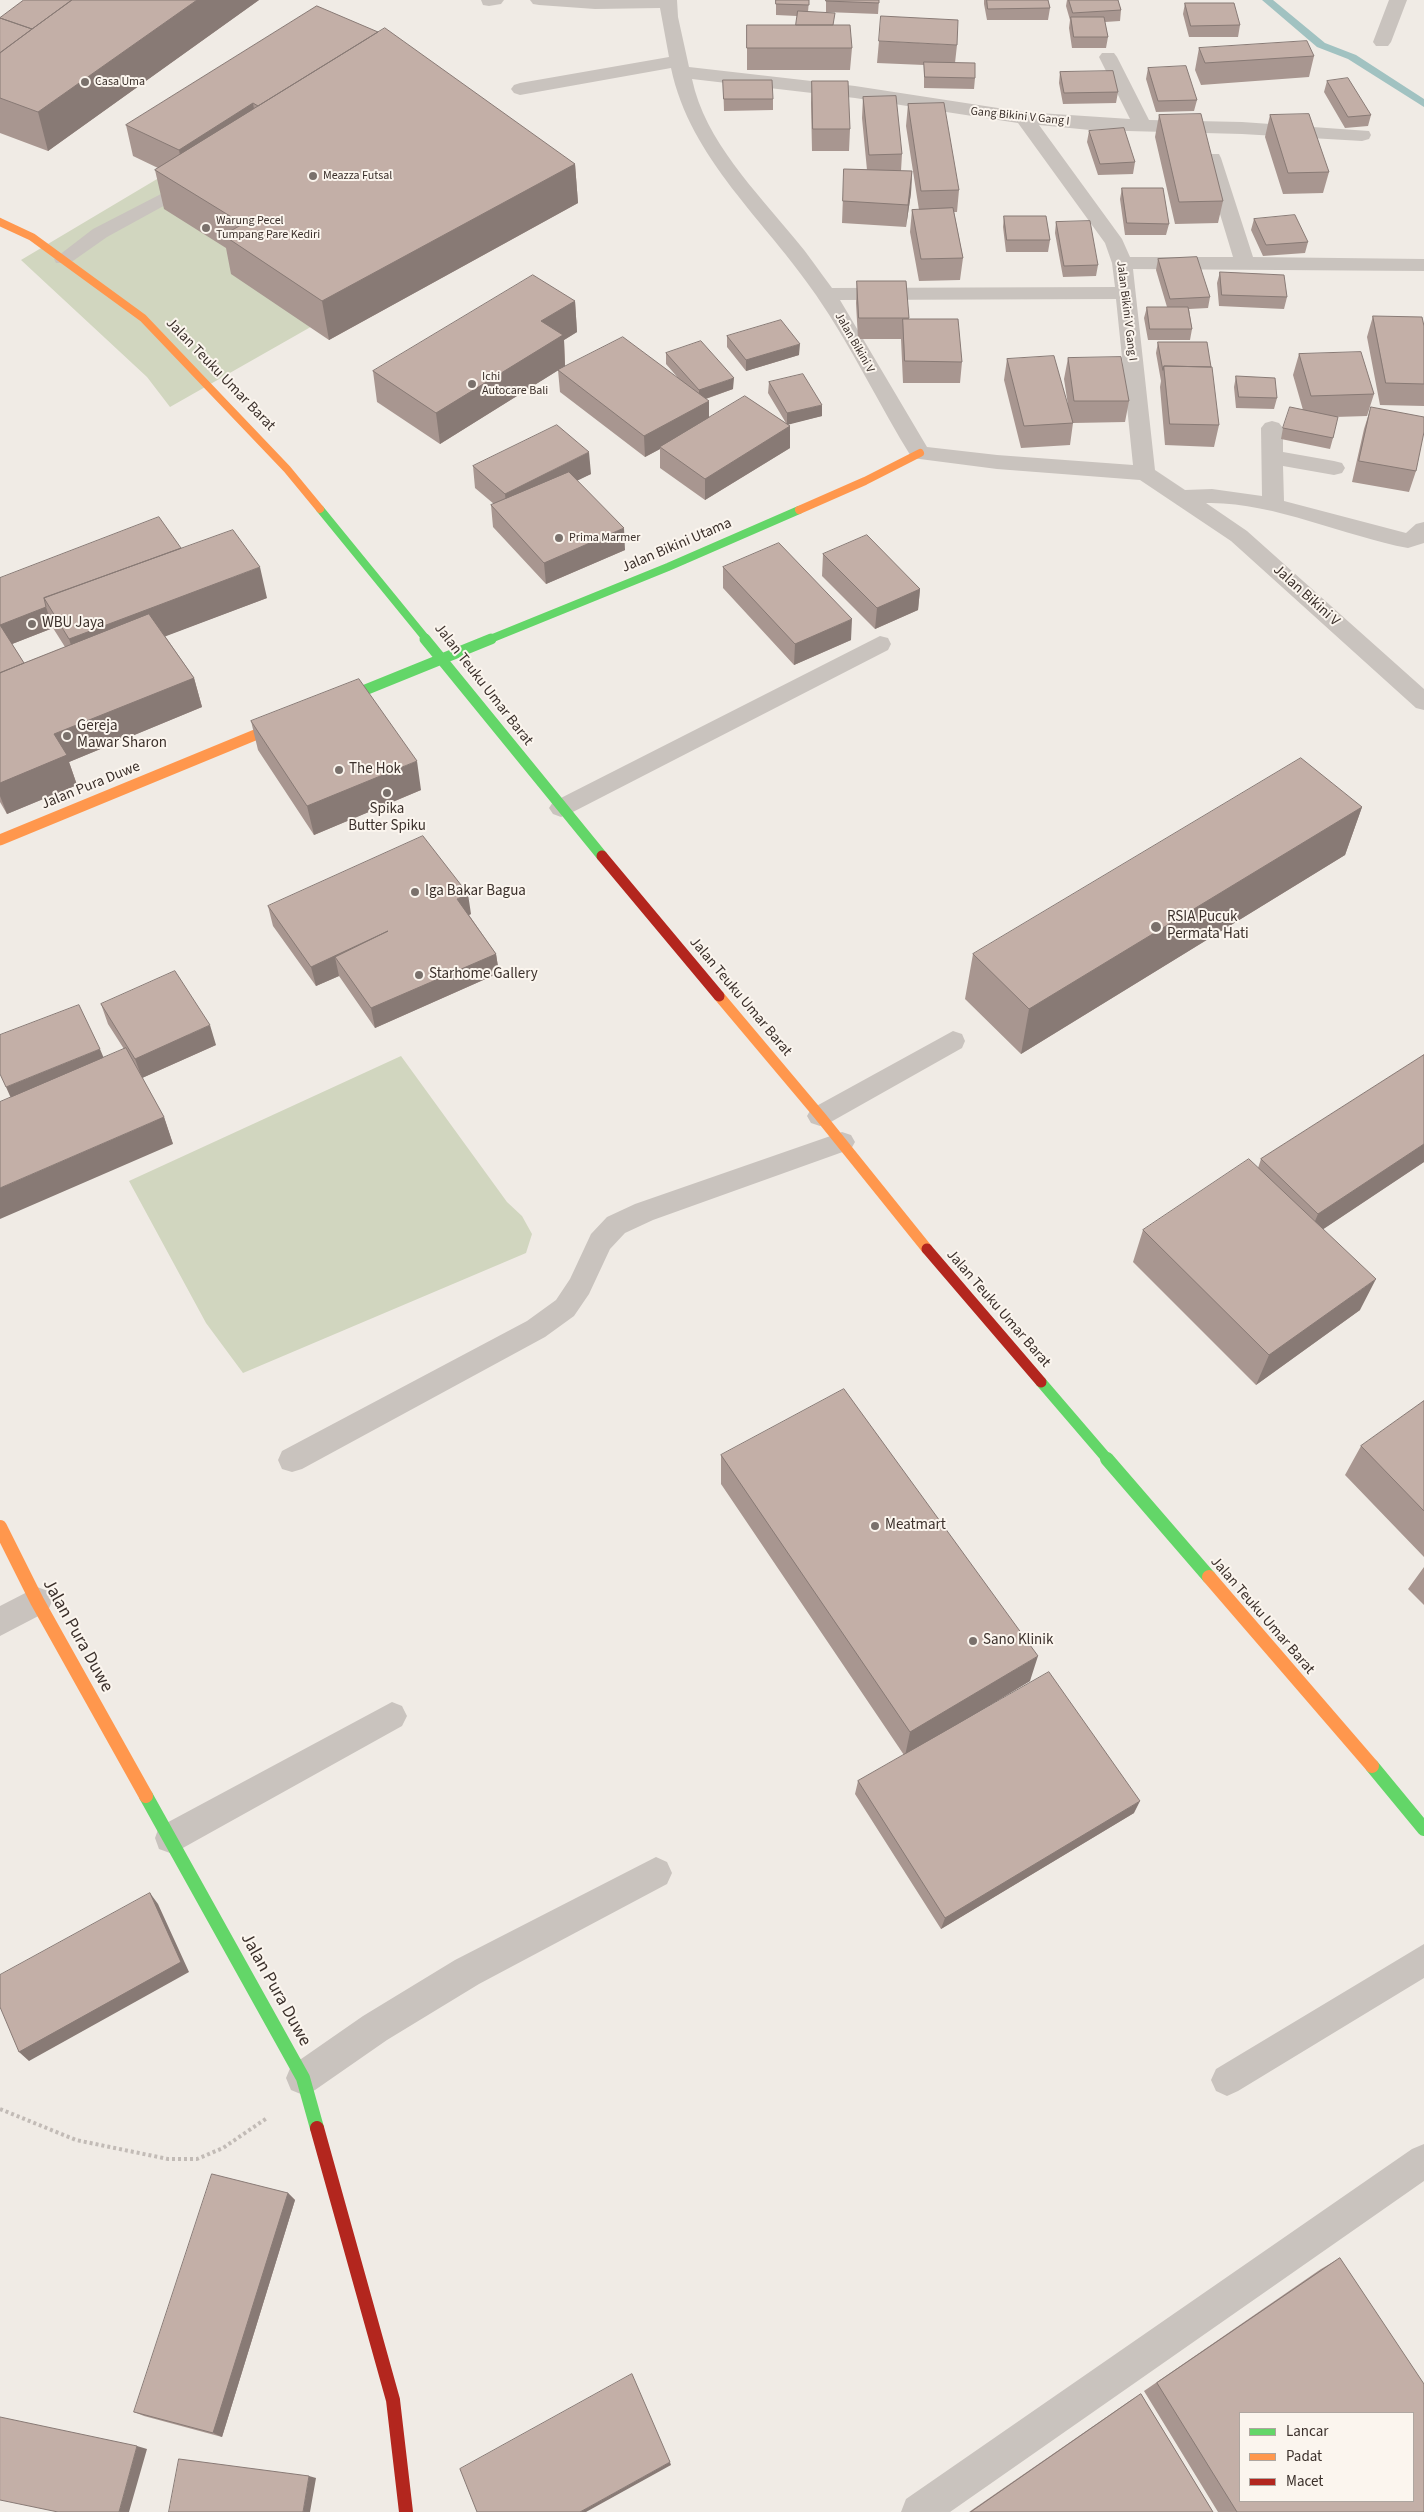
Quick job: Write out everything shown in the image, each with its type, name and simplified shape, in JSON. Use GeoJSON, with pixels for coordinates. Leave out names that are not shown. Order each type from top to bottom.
{"type":"FeatureCollection","features":[{"type":"Feature","properties":{"kind":"main road","name":"Jalan Teuku Umar Barat"},"geometry":{"type":"LineString","coordinates":[[0,222],[32,237],[143,318],[182,356],[287,469],[443,658],[561,808],[842,1142],[942,1268],[1397,1795],[1424,1829]]}},
{"type":"Feature","properties":{"kind":"main road","name":"Jalan Bikini Utama"},"geometry":{"type":"LineString","coordinates":[[443,658],[668,567],[865,481],[920,452]]}},
{"type":"Feature","properties":{"kind":"main road"},"geometry":{"type":"LineString","coordinates":[[323,708],[443,658]]}},
{"type":"Feature","properties":{"kind":"main road","name":"Jalan Pura Duwe"},"geometry":{"type":"LineString","coordinates":[[0,840],[304,715]]}},
{"type":"Feature","properties":{"kind":"main road","name":"Jalan Pura Duwe"},"geometry":{"type":"LineString","coordinates":[[0,1527],[37,1601],[303,2078],[393,2400],[406,2512]]}},
{"type":"Feature","properties":{"kind":"street"},"geometry":{"type":"LineString","coordinates":[[540,0],[594,4],[668,2]]}},
{"type":"Feature","properties":{"kind":"street"},"geometry":{"type":"LineString","coordinates":[[1382,42],[1398,0]]}},
{"type":"Feature","properties":{"kind":"street","name":"Jalan Bikini V"},"geometry":{"type":"LineString","coordinates":[[668,2],[684,86],[704,132],[728,171],[789,244],[826,294],[920,452],[996,462],[1145,473],[1239,536],[1424,702]]}},
{"type":"Feature","properties":{"kind":"street"},"geometry":{"type":"LineString","coordinates":[[1108,57],[1134,105],[1141,125]]}},
{"type":"Feature","properties":{"kind":"street","name":"Gang Bikini V Gang I"},"geometry":{"type":"LineString","coordinates":[[520,90],[680,66],[1024,118],[1141,125],[1242,128],[1362,136]]}},
{"type":"Feature","properties":{"kind":"street","name":"Jalan Bikini V Gang I"},"geometry":{"type":"LineString","coordinates":[[1024,118],[1115,243],[1122,263],[1145,473]]}},
{"type":"Feature","properties":{"kind":"street"},"geometry":{"type":"LineString","coordinates":[[1212,158],[1245,263]]}},
{"type":"Feature","properties":{"kind":"street"},"geometry":{"type":"LineString","coordinates":[[1122,263],[1424,265]]}},
{"type":"Feature","properties":{"kind":"street"},"geometry":{"type":"LineString","coordinates":[[826,294],[1126,293]]}},
{"type":"Feature","properties":{"kind":"street"},"geometry":{"type":"LineString","coordinates":[[1272,428],[1273,505]]}},
{"type":"Feature","properties":{"kind":"street"},"geometry":{"type":"LineString","coordinates":[[1273,457],[1334,468]]}},
{"type":"Feature","properties":{"kind":"street"},"geometry":{"type":"LineString","coordinates":[[1183,497],[1205,495],[1273,505],[1408,541],[1418,537],[1424,530]]}},
{"type":"Feature","properties":{"kind":"street"},"geometry":{"type":"LineString","coordinates":[[561,808],[880,644]]}},
{"type":"Feature","properties":{"kind":"street"},"geometry":{"type":"LineString","coordinates":[[0,1622],[37,1601]]}},
{"type":"Feature","properties":{"kind":"street"},"geometry":{"type":"LineString","coordinates":[[303,2078],[375,2028],[467,1972],[656,1873]]}},
{"type":"Feature","properties":{"kind":"lane"},"geometry":{"type":"LineString","coordinates":[[63,259],[100,234],[212,172]]}},
{"type":"Feature","properties":{"kind":"lane"},"geometry":{"type":"LineString","coordinates":[[820,1116],[953,1041]]}},
{"type":"Feature","properties":{"kind":"lane"},"geometry":{"type":"LineString","coordinates":[[292,1460],[536,1329],[565,1308],[580,1286],[600,1242],[616,1225],[644,1212],[842,1142]]}},
{"type":"Feature","properties":{"kind":"lane"},"geometry":{"type":"LineString","coordinates":[[170,1838],[392,1716]]}},
{"type":"Feature","properties":{"kind":"lane"},"geometry":{"type":"LineString","coordinates":[[1227,2080],[1424,1960]]}},
{"type":"Feature","properties":{"kind":"lane"},"geometry":{"type":"LineString","coordinates":[[919,2512],[1424,2161]]}},
{"type":"Feature","properties":{"kind":"path"},"geometry":{"type":"LineString","coordinates":[[0,2109],[76,2140],[136,2154],[168,2159],[197,2159],[223,2148],[281,2109],[303,2078]]}},
{"type":"Feature","properties":{"kind":"green space"},"geometry":{"type":"Polygon","coordinates":[[[357,60],[548,192],[170,407],[147,377],[21,260],[357,60]]]}},
{"type":"Feature","properties":{"kind":"green space"},"geometry":{"type":"Polygon","coordinates":[[[401,1056],[507,1202],[522,1216],[532,1234],[526,1253],[243,1373],[206,1323],[129,1181],[401,1056]]]}},
{"type":"Feature","properties":{"kind":"building"},"geometry":{"type":"Polygon","coordinates":[[[24,0],[72,0],[32,29],[0,18],[24,0]]]}},
{"type":"Feature","properties":{"kind":"building"},"geometry":{"type":"Polygon","coordinates":[[[72,0],[197,0],[38,112],[0,98],[0,53],[72,0]]]}},
{"type":"Feature","properties":{"kind":"building"},"geometry":{"type":"Polygon","coordinates":[[[776,0],[809,0],[809,5],[776,4],[776,0]]]}},
{"type":"Feature","properties":{"kind":"building"},"geometry":{"type":"Polygon","coordinates":[[[879,0],[879,3],[826,1],[879,0]]]}},
{"type":"Feature","properties":{"kind":"building"},"geometry":{"type":"Polygon","coordinates":[[[987,0],[1048,0],[1050,8],[988,9],[987,0]]]}},
{"type":"Feature","properties":{"kind":"building"},"geometry":{"type":"Polygon","coordinates":[[[1069,0],[1118,0],[1121,10],[1073,13],[1069,0]]]}},
{"type":"Feature","properties":{"kind":"building"},"geometry":{"type":"Polygon","coordinates":[[[1185,3],[1234,3],[1240,25],[1191,26],[1185,3]]]}},
{"type":"Feature","properties":{"kind":"building"},"geometry":{"type":"Polygon","coordinates":[[[317,6],[378,32],[258,106],[253,103],[179,150],[126,125],[317,6]]]}},
{"type":"Feature","properties":{"kind":"building"},"geometry":{"type":"Polygon","coordinates":[[[798,11],[835,13],[833,25],[796,25],[798,11]]]}},
{"type":"Feature","properties":{"kind":"building"},"geometry":{"type":"Polygon","coordinates":[[[881,16],[958,20],[957,45],[879,41],[881,16]]]}},
{"type":"Feature","properties":{"kind":"building"},"geometry":{"type":"Polygon","coordinates":[[[1071,17],[1104,17],[1108,37],[1074,37],[1071,17]]]}},
{"type":"Feature","properties":{"kind":"building"},"geometry":{"type":"Polygon","coordinates":[[[0,18],[32,29],[0,53],[0,18]]]}},
{"type":"Feature","properties":{"kind":"building"},"geometry":{"type":"Polygon","coordinates":[[[747,25],[850,25],[852,48],[747,48],[747,25]]]}},
{"type":"Feature","properties":{"kind":"building"},"geometry":{"type":"Polygon","coordinates":[[[385,28],[575,164],[322,301],[223,235],[243,224],[155,170],[385,28]]]}},
{"type":"Feature","properties":{"kind":"building"},"geometry":{"type":"Polygon","coordinates":[[[1307,41],[1314,56],[1205,63],[1199,48],[1307,41]]]}},
{"type":"Feature","properties":{"kind":"building"},"geometry":{"type":"Polygon","coordinates":[[[924,62],[975,63],[975,78],[925,77],[924,62]]]}},
{"type":"Feature","properties":{"kind":"building"},"geometry":{"type":"Polygon","coordinates":[[[1186,66],[1197,100],[1158,101],[1148,68],[1186,66]]]}},
{"type":"Feature","properties":{"kind":"building"},"geometry":{"type":"Polygon","coordinates":[[[1113,71],[1118,92],[1064,93],[1060,72],[1113,71]]]}},
{"type":"Feature","properties":{"kind":"building"},"geometry":{"type":"Polygon","coordinates":[[[1348,78],[1371,115],[1348,117],[1327,81],[1348,78]]]}},
{"type":"Feature","properties":{"kind":"building"},"geometry":{"type":"Polygon","coordinates":[[[723,80],[772,80],[773,99],[724,99],[723,80]]]}},
{"type":"Feature","properties":{"kind":"building"},"geometry":{"type":"Polygon","coordinates":[[[812,81],[848,81],[850,129],[813,129],[812,81]]]}},
{"type":"Feature","properties":{"kind":"building"},"geometry":{"type":"Polygon","coordinates":[[[896,96],[902,154],[869,155],[863,97],[896,96]]]}},
{"type":"Feature","properties":{"kind":"building"},"geometry":{"type":"Polygon","coordinates":[[[944,103],[959,190],[921,191],[908,104],[944,103]]]}},
{"type":"Feature","properties":{"kind":"building"},"geometry":{"type":"Polygon","coordinates":[[[1201,114],[1223,201],[1179,202],[1159,115],[1201,114]]]}},
{"type":"Feature","properties":{"kind":"building"},"geometry":{"type":"Polygon","coordinates":[[[1309,114],[1329,172],[1288,173],[1270,115],[1309,114]]]}},
{"type":"Feature","properties":{"kind":"building"},"geometry":{"type":"Polygon","coordinates":[[[1124,128],[1135,162],[1100,164],[1089,131],[1124,128]]]}},
{"type":"Feature","properties":{"kind":"building"},"geometry":{"type":"Polygon","coordinates":[[[844,169],[912,171],[908,205],[843,201],[844,169]]]}},
{"type":"Feature","properties":{"kind":"building"},"geometry":{"type":"Polygon","coordinates":[[[1122,188],[1163,188],[1169,224],[1127,223],[1122,188]]]}},
{"type":"Feature","properties":{"kind":"building"},"geometry":{"type":"Polygon","coordinates":[[[953,208],[963,258],[921,259],[912,210],[953,208]]]}},
{"type":"Feature","properties":{"kind":"building"},"geometry":{"type":"Polygon","coordinates":[[[1295,215],[1308,242],[1266,245],[1254,219],[1295,215]]]}},
{"type":"Feature","properties":{"kind":"building"},"geometry":{"type":"Polygon","coordinates":[[[1004,216],[1046,216],[1050,240],[1007,240],[1004,216]]]}},
{"type":"Feature","properties":{"kind":"building"},"geometry":{"type":"Polygon","coordinates":[[[1090,221],[1098,265],[1064,266],[1056,222],[1090,221]]]}},
{"type":"Feature","properties":{"kind":"building"},"geometry":{"type":"Polygon","coordinates":[[[1197,257],[1210,297],[1170,299],[1158,259],[1197,257]]]}},
{"type":"Feature","properties":{"kind":"building"},"geometry":{"type":"Polygon","coordinates":[[[1220,272],[1284,275],[1287,297],[1222,295],[1220,272]]]}},
{"type":"Feature","properties":{"kind":"building"},"geometry":{"type":"Polygon","coordinates":[[[533,275],[575,301],[541,321],[563,335],[436,413],[373,371],[533,275]]]}},
{"type":"Feature","properties":{"kind":"building"},"geometry":{"type":"Polygon","coordinates":[[[857,281],[906,281],[909,318],[859,318],[857,281]]]}},
{"type":"Feature","properties":{"kind":"building"},"geometry":{"type":"Polygon","coordinates":[[[1147,307],[1188,307],[1192,329],[1150,329],[1147,307]]]}},
{"type":"Feature","properties":{"kind":"building"},"geometry":{"type":"Polygon","coordinates":[[[1373,316],[1422,317],[1424,326],[1424,384],[1386,383],[1373,316]]]}},
{"type":"Feature","properties":{"kind":"building"},"geometry":{"type":"Polygon","coordinates":[[[903,319],[958,319],[962,362],[905,361],[903,319]]]}},
{"type":"Feature","properties":{"kind":"building"},"geometry":{"type":"Polygon","coordinates":[[[781,320],[800,344],[746,360],[727,336],[781,320]]]}},
{"type":"Feature","properties":{"kind":"building"},"geometry":{"type":"Polygon","coordinates":[[[623,337],[709,401],[644,436],[558,370],[623,337]]]}},
{"type":"Feature","properties":{"kind":"building"},"geometry":{"type":"Polygon","coordinates":[[[701,341],[734,378],[699,390],[666,353],[701,341]]]}},
{"type":"Feature","properties":{"kind":"building"},"geometry":{"type":"Polygon","coordinates":[[[1158,342],[1207,342],[1211,367],[1164,366],[1163,370],[1158,342]]]}},
{"type":"Feature","properties":{"kind":"building"},"geometry":{"type":"Polygon","coordinates":[[[1361,352],[1374,394],[1311,396],[1299,354],[1361,352]]]}},
{"type":"Feature","properties":{"kind":"building"},"geometry":{"type":"Polygon","coordinates":[[[1054,356],[1073,423],[1024,426],[1007,359],[1054,356]]]}},
{"type":"Feature","properties":{"kind":"building"},"geometry":{"type":"Polygon","coordinates":[[[1121,357],[1129,401],[1074,401],[1068,358],[1121,357]]]}},
{"type":"Feature","properties":{"kind":"building"},"geometry":{"type":"Polygon","coordinates":[[[1164,366],[1212,367],[1219,425],[1170,424],[1164,366]]]}},
{"type":"Feature","properties":{"kind":"building"},"geometry":{"type":"Polygon","coordinates":[[[803,374],[822,405],[787,413],[769,382],[803,374]]]}},
{"type":"Feature","properties":{"kind":"building"},"geometry":{"type":"Polygon","coordinates":[[[1236,376],[1275,378],[1277,398],[1239,397],[1236,376]]]}},
{"type":"Feature","properties":{"kind":"building"},"geometry":{"type":"Polygon","coordinates":[[[745,396],[790,426],[705,479],[660,447],[745,396]]]}},
{"type":"Feature","properties":{"kind":"building"},"geometry":{"type":"Polygon","coordinates":[[[1290,407],[1338,417],[1333,438],[1283,428],[1290,407]]]}},
{"type":"Feature","properties":{"kind":"building"},"geometry":{"type":"Polygon","coordinates":[[[1371,407],[1424,417],[1424,432],[1416,471],[1359,461],[1371,407]]]}},
{"type":"Feature","properties":{"kind":"building"},"geometry":{"type":"Polygon","coordinates":[[[557,425],[589,452],[505,494],[473,466],[557,425]]]}},
{"type":"Feature","properties":{"kind":"building","name":"Prima Marmer"},"geometry":{"type":"Polygon","coordinates":[[[569,472],[624,528],[544,563],[491,505],[569,472]]]}},
{"type":"Feature","properties":{"kind":"building"},"geometry":{"type":"Polygon","coordinates":[[[159,517],[181,548],[44,598],[46,607],[0,625],[0,578],[159,517]]]}},
{"type":"Feature","properties":{"kind":"building"},"geometry":{"type":"Polygon","coordinates":[[[233,530],[260,567],[69,639],[44,598],[233,530]]]}},
{"type":"Feature","properties":{"kind":"building"},"geometry":{"type":"Polygon","coordinates":[[[867,535],[920,589],[877,608],[823,554],[867,535]]]}},
{"type":"Feature","properties":{"kind":"building"},"geometry":{"type":"Polygon","coordinates":[[[779,543],[852,619],[795,644],[723,567],[779,543]]]}},
{"type":"Feature","properties":{"kind":"building"},"geometry":{"type":"Polygon","coordinates":[[[149,614],[194,678],[54,734],[67,755],[0,783],[0,673],[149,614]]]}},
{"type":"Feature","properties":{"kind":"building"},"geometry":{"type":"Polygon","coordinates":[[[0,625],[24,663],[0,673],[0,625]]]}},
{"type":"Feature","properties":{"kind":"building","name":"The Hok"},"geometry":{"type":"Polygon","coordinates":[[[359,679],[417,761],[307,806],[251,721],[359,679]]]}},
{"type":"Feature","properties":{"kind":"building"},"geometry":{"type":"Polygon","coordinates":[[[1301,758],[1362,807],[1029,1009],[973,954],[1301,758]]]}},
{"type":"Feature","properties":{"kind":"building"},"geometry":{"type":"Polygon","coordinates":[[[423,836],[468,894],[457,899],[496,954],[371,1008],[335,957],[388,931],[311,967],[268,906],[423,836]]]}},
{"type":"Feature","properties":{"kind":"building"},"geometry":{"type":"Polygon","coordinates":[[[175,971],[210,1025],[135,1059],[101,1004],[175,971]]]}},
{"type":"Feature","properties":{"kind":"building"},"geometry":{"type":"Polygon","coordinates":[[[79,1005],[100,1049],[6,1087],[0,1074],[0,1035],[79,1005]]]}},
{"type":"Feature","properties":{"kind":"building"},"geometry":{"type":"Polygon","coordinates":[[[126,1048],[164,1117],[0,1188],[0,1102],[126,1048]]]}},
{"type":"Feature","properties":{"kind":"building"},"geometry":{"type":"Polygon","coordinates":[[[1424,1055],[1424,1144],[1318,1214],[1261,1159],[1424,1055]]]}},
{"type":"Feature","properties":{"kind":"building"},"geometry":{"type":"Polygon","coordinates":[[[1249,1159],[1376,1279],[1269,1355],[1143,1230],[1249,1159]]]}},
{"type":"Feature","properties":{"kind":"building"},"geometry":{"type":"Polygon","coordinates":[[[844,1389],[1038,1656],[910,1732],[721,1455],[844,1389]]]}},
{"type":"Feature","properties":{"kind":"building"},"geometry":{"type":"Polygon","coordinates":[[[1424,1401],[1424,1511],[1361,1446],[1424,1401]]]}},
{"type":"Feature","properties":{"kind":"building"},"geometry":{"type":"Polygon","coordinates":[[[1049,1672],[1140,1801],[945,1918],[858,1781],[1049,1672]]]}},
{"type":"Feature","properties":{"kind":"building"},"geometry":{"type":"Polygon","coordinates":[[[150,1893],[181,1962],[19,2052],[0,2007],[0,1975],[150,1893]]]}},
{"type":"Feature","properties":{"kind":"building"},"geometry":{"type":"Polygon","coordinates":[[[212,2174],[288,2193],[213,2433],[134,2412],[212,2174]]]}},
{"type":"Feature","properties":{"kind":"building"},"geometry":{"type":"Polygon","coordinates":[[[1340,2258],[1424,2384],[1424,2512],[1237,2512],[1157,2383],[1340,2258]]]}},
{"type":"Feature","properties":{"kind":"building"},"geometry":{"type":"Polygon","coordinates":[[[632,2374],[670,2462],[580,2512],[477,2512],[460,2469],[632,2374]]]}},
{"type":"Feature","properties":{"kind":"building"},"geometry":{"type":"Polygon","coordinates":[[[1141,2394],[1213,2512],[971,2512],[1141,2394]]]}},
{"type":"Feature","properties":{"kind":"building"},"geometry":{"type":"Polygon","coordinates":[[[0,2417],[137,2446],[119,2512],[58,2512],[0,2500],[0,2417]]]}},
{"type":"Feature","properties":{"kind":"building"},"geometry":{"type":"Polygon","coordinates":[[[179,2459],[309,2476],[303,2512],[169,2512],[179,2459]]]}},
{"type":"Feature","properties":{"kind":"waterway"},"geometry":{"type":"LineString","coordinates":[[1267,0],[1321,45],[1352,57],[1424,104]]}},
{"type":"Feature","properties":{"kind":"traffic: fast"},"geometry":{"type":"LineString","coordinates":[[320,509],[602,856]]}},
{"type":"Feature","properties":{"kind":"traffic: fast"},"geometry":{"type":"LineString","coordinates":[[333,703],[668,567],[799,510]]}},
{"type":"Feature","properties":{"kind":"traffic: fast"},"geometry":{"type":"LineString","coordinates":[[1041,1382],[1209,1577]]}},
{"type":"Feature","properties":{"kind":"traffic: fast"},"geometry":{"type":"LineString","coordinates":[[1372,1766],[1424,1829]]}},
{"type":"Feature","properties":{"kind":"traffic: fast"},"geometry":{"type":"LineString","coordinates":[[146,1796],[303,2078],[317,2128]]}},
{"type":"Feature","properties":{"kind":"traffic: slow"},"geometry":{"type":"LineString","coordinates":[[0,222],[32,237],[143,318],[287,469],[320,509]]}},
{"type":"Feature","properties":{"kind":"traffic: slow"},"geometry":{"type":"LineString","coordinates":[[799,510],[865,481],[920,453]]}},
{"type":"Feature","properties":{"kind":"traffic: slow"},"geometry":{"type":"LineString","coordinates":[[0,840],[289,721]]}},
{"type":"Feature","properties":{"kind":"traffic: slow"},"geometry":{"type":"LineString","coordinates":[[719,996],[820,1116],[927,1249]]}},
{"type":"Feature","properties":{"kind":"traffic: slow"},"geometry":{"type":"LineString","coordinates":[[0,1527],[37,1601],[146,1796]]}},
{"type":"Feature","properties":{"kind":"traffic: slow"},"geometry":{"type":"LineString","coordinates":[[1209,1577],[1372,1766]]}},
{"type":"Feature","properties":{"kind":"traffic: jam"},"geometry":{"type":"LineString","coordinates":[[602,856],[719,996]]}},
{"type":"Feature","properties":{"kind":"traffic: jam"},"geometry":{"type":"LineString","coordinates":[[927,1249],[1041,1382]]}},
{"type":"Feature","properties":{"kind":"traffic: jam"},"geometry":{"type":"LineString","coordinates":[[317,2128],[393,2400],[406,2512]]}},
{"type":"Feature","properties":{"kind":"place","name":"Casa Uma"},"geometry":{"type":"Point","coordinates":[85,82]}},
{"type":"Feature","properties":{"kind":"place","name":"Meazza Futsal"},"geometry":{"type":"Point","coordinates":[313,176]}},
{"type":"Feature","properties":{"kind":"place","name":"Warung Pecel Tumpang Pare Kediri"},"geometry":{"type":"Point","coordinates":[206,228]}},
{"type":"Feature","properties":{"kind":"place","name":"Ichi Autocare Bali"},"geometry":{"type":"Point","coordinates":[472,384]}},
{"type":"Feature","properties":{"kind":"place","name":"Prima Marmer"},"geometry":{"type":"Point","coordinates":[559,538]}},
{"type":"Feature","properties":{"kind":"place","name":"WBU Jaya"},"geometry":{"type":"Point","coordinates":[32,624]}},
{"type":"Feature","properties":{"kind":"place","name":"Gereja Mawar Sharon"},"geometry":{"type":"Point","coordinates":[67,736]}},
{"type":"Feature","properties":{"kind":"place","name":"The Hok"},"geometry":{"type":"Point","coordinates":[339,770]}},
{"type":"Feature","properties":{"kind":"place","name":"Spika Butter Spiku"},"geometry":{"type":"Point","coordinates":[387,793]}},
{"type":"Feature","properties":{"kind":"place","name":"Iga Bakar Bagua"},"geometry":{"type":"Point","coordinates":[415,892]}},
{"type":"Feature","properties":{"kind":"place","name":"RSIA Pucuk Permata Hati"},"geometry":{"type":"Point","coordinates":[1156,927]}},
{"type":"Feature","properties":{"kind":"place","name":"Starhome Gallery"},"geometry":{"type":"Point","coordinates":[419,975]}},
{"type":"Feature","properties":{"kind":"place","name":"Meatmart"},"geometry":{"type":"Point","coordinates":[875,1526]}},
{"type":"Feature","properties":{"kind":"place","name":"Sano Klinik"},"geometry":{"type":"Point","coordinates":[973,1641]}}]}
